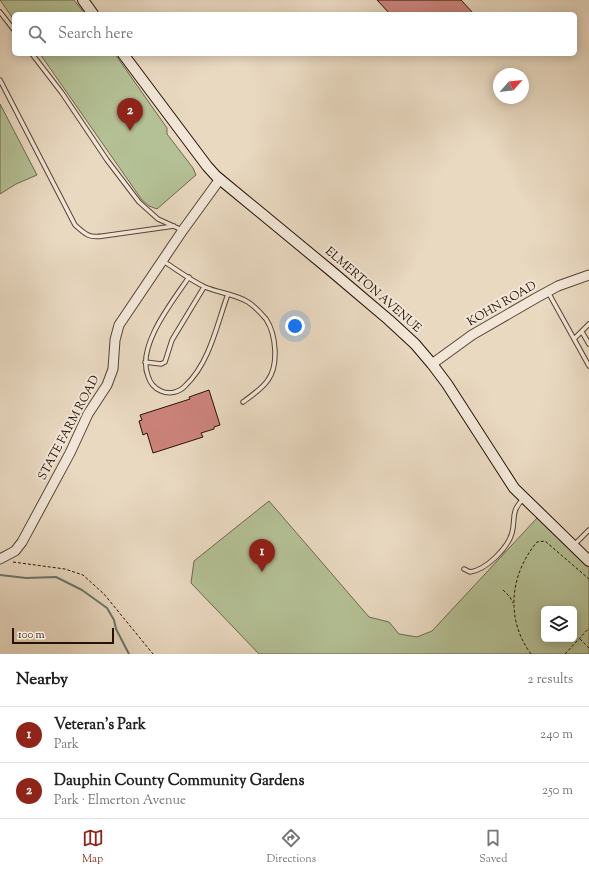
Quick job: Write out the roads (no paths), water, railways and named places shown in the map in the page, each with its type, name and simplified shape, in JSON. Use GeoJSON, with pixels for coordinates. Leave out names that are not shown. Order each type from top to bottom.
{"type":"FeatureCollection","features":[{"type":"Feature","properties":{"kind":"main road"},"geometry":{"type":"LineString","coordinates":[[83,0],[92,12]]}},
{"type":"Feature","properties":{"kind":"main road","name":"ELMERTON AVENUE"},"geometry":{"type":"LineString","coordinates":[[124,56],[207,166],[220,179],[389,320],[415,344],[447,384],[514,488],[589,561]]}},
{"type":"Feature","properties":{"kind":"street","name":"STATE FARM ROAD"},"geometry":{"type":"LineString","coordinates":[[0,560],[15,551],[22,542],[70,453],[88,414],[107,385],[113,369],[114,340],[119,325],[183,230],[220,179]]}},
{"type":"Feature","properties":{"kind":"street","name":"KOHN ROAD"},"geometry":{"type":"LineString","coordinates":[[432,364],[472,335],[548,291],[589,274]]}},
{"type":"Feature","properties":{"kind":"lane"},"geometry":{"type":"LineString","coordinates":[[0,12],[12,27]]}},
{"type":"Feature","properties":{"kind":"lane"},"geometry":{"type":"LineString","coordinates":[[34,56],[62,93],[107,160],[139,202],[158,219],[183,230]]}},
{"type":"Feature","properties":{"kind":"lane"},"geometry":{"type":"LineString","coordinates":[[0,80],[75,225],[86,235],[94,237],[174,226]]}},
{"type":"Feature","properties":{"kind":"lane"},"geometry":{"type":"LineString","coordinates":[[163,261],[204,286],[247,302],[266,319],[275,348],[274,365],[269,380],[260,390],[243,402]]}},
{"type":"Feature","properties":{"kind":"lane"},"geometry":{"type":"LineString","coordinates":[[189,277],[157,325],[149,345],[145,362],[146,371],[149,381],[155,389],[164,392],[175,392],[180,390],[195,375],[208,352],[228,294]]}},
{"type":"Feature","properties":{"kind":"lane"},"geometry":{"type":"LineString","coordinates":[[145,362],[161,364],[165,362],[172,340],[204,286]]}},
{"type":"Feature","properties":{"kind":"lane"},"geometry":{"type":"LineString","coordinates":[[548,291],[589,366]]}},
{"type":"Feature","properties":{"kind":"lane"},"geometry":{"type":"LineString","coordinates":[[574,339],[589,324]]}},
{"type":"Feature","properties":{"kind":"lane"},"geometry":{"type":"LineString","coordinates":[[582,332],[589,344]]}},
{"type":"Feature","properties":{"kind":"lane"},"geometry":{"type":"LineString","coordinates":[[464,569],[470,572],[480,569],[489,563],[506,545],[512,531],[514,512],[524,498]]}},
{"type":"Feature","properties":{"kind":"lane"},"geometry":{"type":"LineString","coordinates":[[573,546],[589,530]]}},
{"type":"Feature","properties":{"kind":"waterway"},"geometry":{"type":"LineString","coordinates":[[0,575],[26,578],[56,577],[82,590],[107,608],[129,654]]}},
{"type":"Feature","properties":{"kind":"place","name":"Dauphin County Community Gardens"},"geometry":{"type":"Point","coordinates":[130,131]}},
{"type":"Feature","properties":{"kind":"place","name":"Veteran's Park"},"geometry":{"type":"Point","coordinates":[262,572]}}]}
